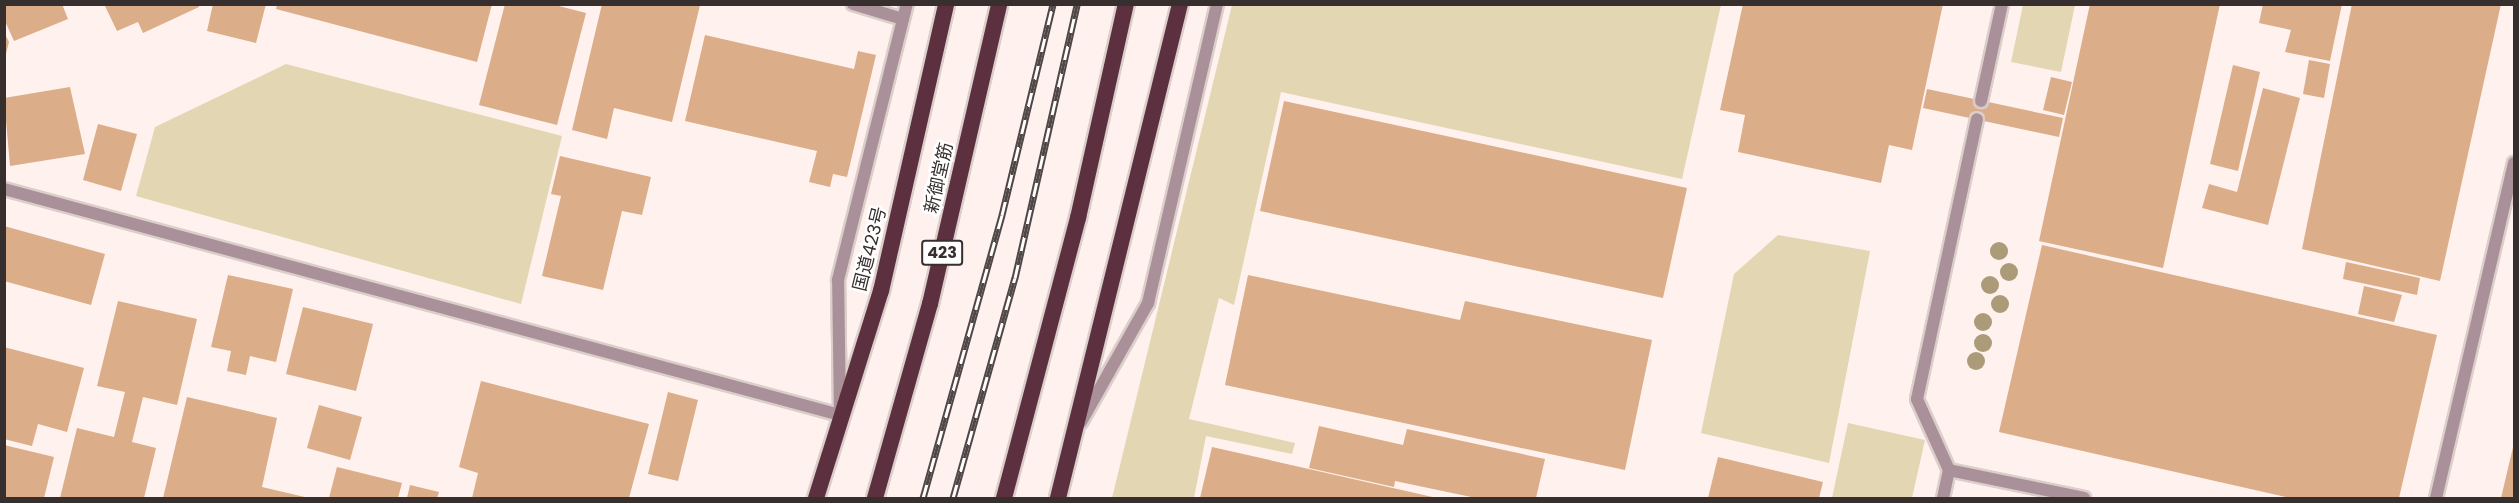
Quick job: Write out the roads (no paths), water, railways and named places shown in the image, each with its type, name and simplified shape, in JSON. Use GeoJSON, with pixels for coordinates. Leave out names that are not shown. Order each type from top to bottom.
{"type":"FeatureCollection","features":[{"type":"Feature","properties":{"kind":"highway","name":"国道423号"},"geometry":{"type":"LineString","coordinates":[[816,498],[840,415],[881,291],[946,4]]}},
{"type":"Feature","properties":{"kind":"highway","name":"新御堂筋"},"geometry":{"type":"LineString","coordinates":[[875,498],[930,304],[999,4]]}},
{"type":"Feature","properties":{"kind":"highway"},"geometry":{"type":"LineString","coordinates":[[1004,498],[1078,218],[1126,4]]}},
{"type":"Feature","properties":{"kind":"highway"},"geometry":{"type":"LineString","coordinates":[[1058,498],[1078,428],[1180,4]]}},
{"type":"Feature","properties":{"kind":"street"},"geometry":{"type":"LineString","coordinates":[[853,4],[903,18]]}},
{"type":"Feature","properties":{"kind":"street"},"geometry":{"type":"LineString","coordinates":[[4,189],[840,415],[838,280],[906,4]]}},
{"type":"Feature","properties":{"kind":"street"},"geometry":{"type":"LineString","coordinates":[[1078,428],[1148,303],[1217,4]]}},
{"type":"Feature","properties":{"kind":"street"},"geometry":{"type":"LineString","coordinates":[[1981,101],[2002,4]]}},
{"type":"Feature","properties":{"kind":"street"},"geometry":{"type":"LineString","coordinates":[[1943,498],[1949,470],[1917,399],[1977,119]]}},
{"type":"Feature","properties":{"kind":"street"},"geometry":{"type":"LineString","coordinates":[[2436,498],[2514,164]]}},
{"type":"Feature","properties":{"kind":"street"},"geometry":{"type":"LineString","coordinates":[[1949,470],[2084,498]]}},
{"type":"Feature","properties":{"kind":"railway"},"geometry":{"type":"LineString","coordinates":[[923,498],[1002,215],[1053,4]]}},
{"type":"Feature","properties":{"kind":"railway"},"geometry":{"type":"LineString","coordinates":[[953,498],[1015,278],[1077,4]]}}]}
